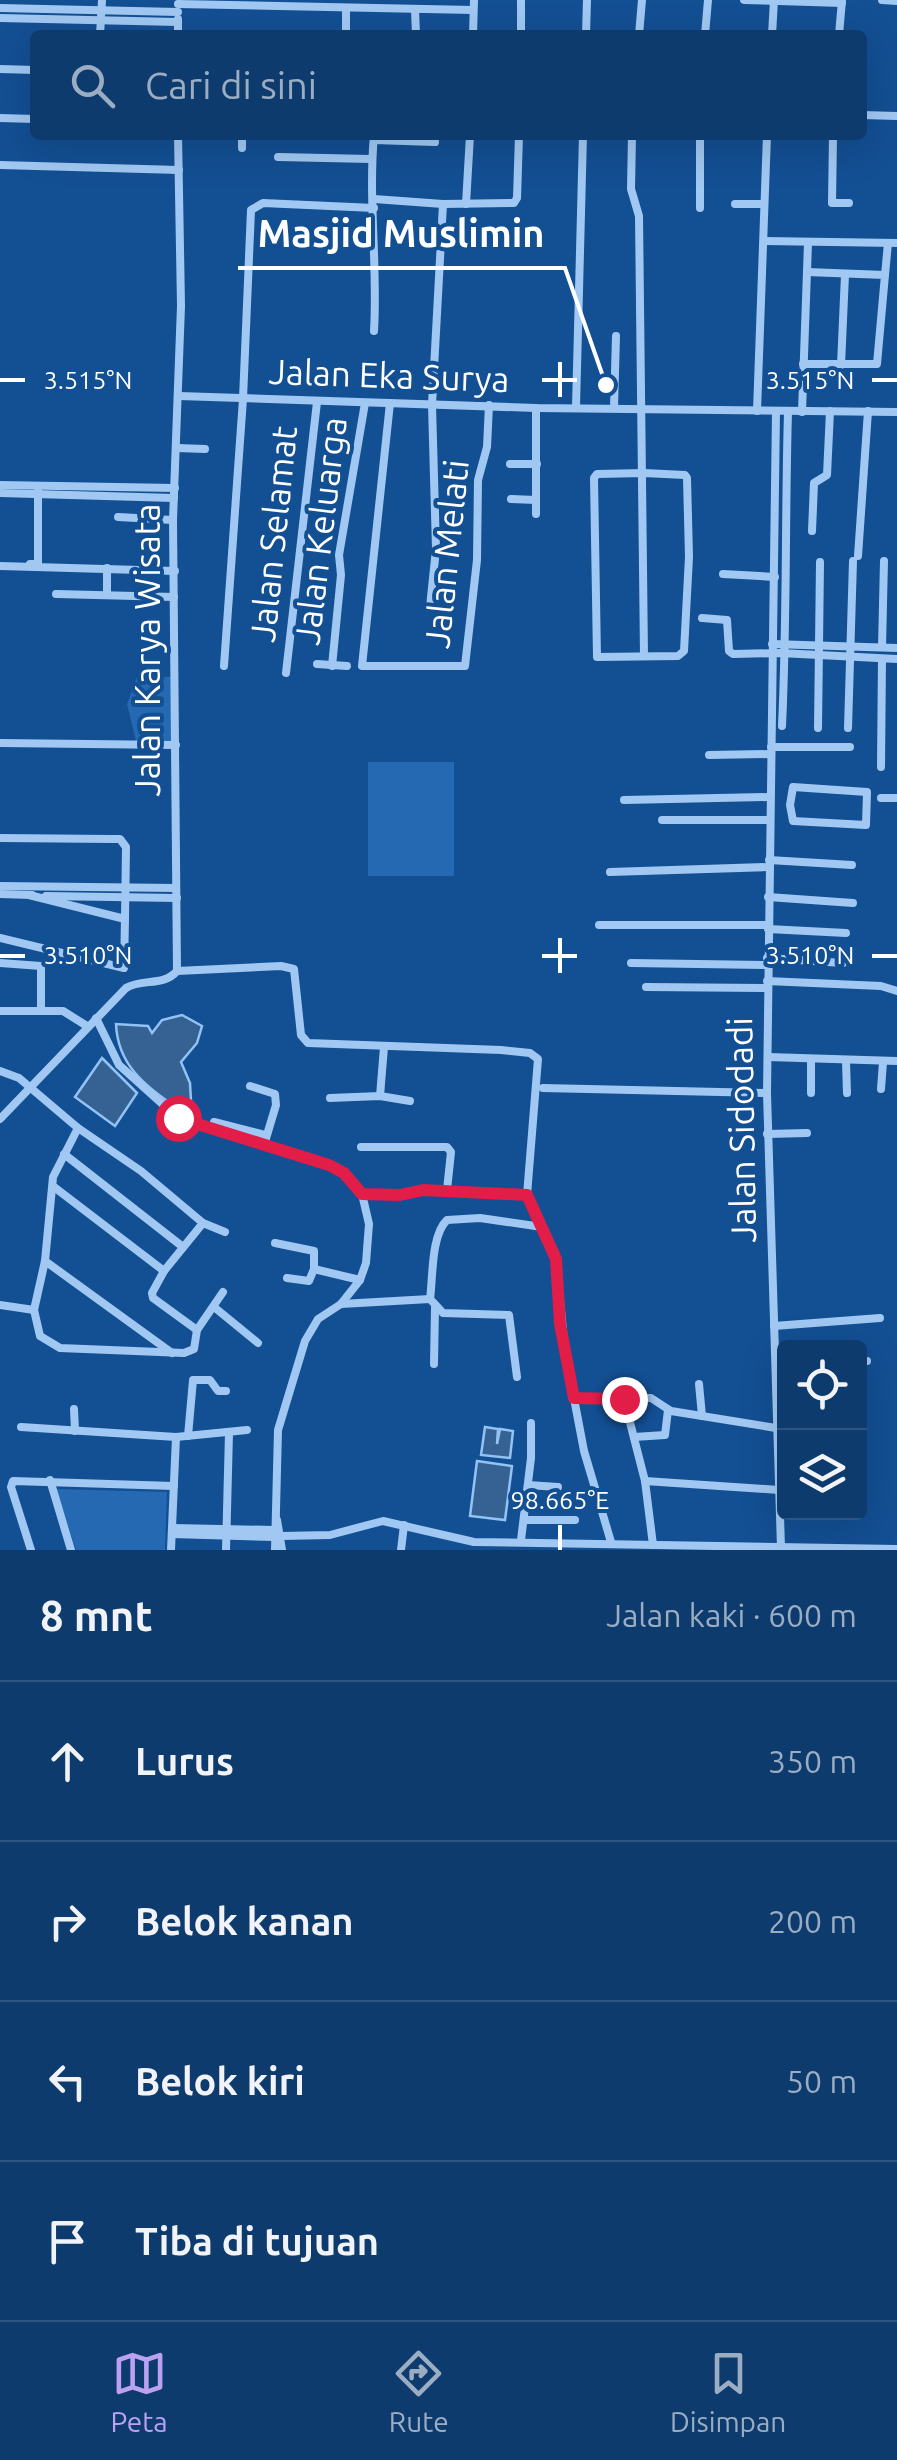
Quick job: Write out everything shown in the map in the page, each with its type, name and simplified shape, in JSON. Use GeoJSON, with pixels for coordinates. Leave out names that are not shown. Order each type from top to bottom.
{"type":"FeatureCollection","features":[{"type":"Feature","properties":{"kind":"street"},"geometry":{"type":"LineString","coordinates":[[521,0],[521,30]]}},
{"type":"Feature","properties":{"kind":"street"},"geometry":{"type":"LineString","coordinates":[[586,30],[587,0]]}},
{"type":"Feature","properties":{"kind":"street"},"geometry":{"type":"LineString","coordinates":[[639,30],[642,0]]}},
{"type":"Feature","properties":{"kind":"street"},"geometry":{"type":"LineString","coordinates":[[705,30],[708,0]]}},
{"type":"Feature","properties":{"kind":"street"},"geometry":{"type":"LineString","coordinates":[[744,0],[842,1],[839,30]]}},
{"type":"Feature","properties":{"kind":"street"},"geometry":{"type":"LineString","coordinates":[[772,30],[774,0]]}},
{"type":"Feature","properties":{"kind":"street"},"geometry":{"type":"LineString","coordinates":[[882,0],[897,1]]}},
{"type":"Feature","properties":{"kind":"street"},"geometry":{"type":"LineString","coordinates":[[0,8],[102,5],[178,10],[415,9],[474,5],[473,30]]}},
{"type":"Feature","properties":{"kind":"street"},"geometry":{"type":"LineString","coordinates":[[100,30],[102,5]]}},
{"type":"Feature","properties":{"kind":"street"},"geometry":{"type":"LineString","coordinates":[[346,8],[346,30]]}},
{"type":"Feature","properties":{"kind":"street"},"geometry":{"type":"LineString","coordinates":[[415,9],[416,30]]}},
{"type":"Feature","properties":{"kind":"street"},"geometry":{"type":"LineString","coordinates":[[0,18],[101,21],[178,10]]}},
{"type":"Feature","properties":{"kind":"street"},"geometry":{"type":"LineString","coordinates":[[0,70],[30,70]]}},
{"type":"Feature","properties":{"kind":"street"},"geometry":{"type":"LineString","coordinates":[[867,115],[897,116]]}},
{"type":"Feature","properties":{"kind":"street"},"geometry":{"type":"LineString","coordinates":[[0,118],[30,118]]}},
{"type":"Feature","properties":{"kind":"street","name":"Jalan Karya Wisata"},"geometry":{"type":"LineString","coordinates":[[177,971],[173,520],[179,396],[178,140]]}},
{"type":"Feature","properties":{"kind":"street"},"geometry":{"type":"LineString","coordinates":[[242,140],[242,148]]}},
{"type":"Feature","properties":{"kind":"street"},"geometry":{"type":"LineString","coordinates":[[374,140],[377,276],[374,331]]}},
{"type":"Feature","properties":{"kind":"street"},"geometry":{"type":"LineString","coordinates":[[404,140],[435,142]]}},
{"type":"Feature","properties":{"kind":"street"},"geometry":{"type":"LineString","coordinates":[[466,204],[470,140]]}},
{"type":"Feature","properties":{"kind":"street"},"geometry":{"type":"LineString","coordinates":[[224,666],[252,208],[263,203],[516,201],[519,140]]}},
{"type":"Feature","properties":{"kind":"street"},"geometry":{"type":"LineString","coordinates":[[576,407],[582,140]]}},
{"type":"Feature","properties":{"kind":"street"},"geometry":{"type":"LineString","coordinates":[[632,140],[631,189],[640,216],[644,656]]}},
{"type":"Feature","properties":{"kind":"street"},"geometry":{"type":"LineString","coordinates":[[700,140],[700,208]]}},
{"type":"Feature","properties":{"kind":"street"},"geometry":{"type":"LineString","coordinates":[[757,411],[767,140]]}},
{"type":"Feature","properties":{"kind":"street"},"geometry":{"type":"LineString","coordinates":[[833,140],[832,203],[849,203]]}},
{"type":"Feature","properties":{"kind":"street"},"geometry":{"type":"LineString","coordinates":[[278,158],[372,159]]}},
{"type":"Feature","properties":{"kind":"street"},"geometry":{"type":"LineString","coordinates":[[0,165],[179,170]]}},
{"type":"Feature","properties":{"kind":"street"},"geometry":{"type":"LineString","coordinates":[[430,607],[436,549],[432,405],[443,204]]}},
{"type":"Feature","properties":{"kind":"street"},"geometry":{"type":"LineString","coordinates":[[736,204],[764,204]]}},
{"type":"Feature","properties":{"kind":"street"},"geometry":{"type":"LineString","coordinates":[[764,240],[893,243],[885,275],[876,365],[802,364]]}},
{"type":"Feature","properties":{"kind":"street"},"geometry":{"type":"LineString","coordinates":[[802,412],[808,243]]}},
{"type":"Feature","properties":{"kind":"street"},"geometry":{"type":"LineString","coordinates":[[807,272],[885,275]]}},
{"type":"Feature","properties":{"kind":"street"},"geometry":{"type":"LineString","coordinates":[[841,365],[845,274]]}},
{"type":"Feature","properties":{"kind":"street"},"geometry":{"type":"LineString","coordinates":[[882,326],[897,327]]}},
{"type":"Feature","properties":{"kind":"street"},"geometry":{"type":"LineString","coordinates":[[614,408],[616,336]]}},
{"type":"Feature","properties":{"kind":"street","name":"Jalan Eka Surya"},"geometry":{"type":"LineString","coordinates":[[179,396],[536,408],[897,412]]}},
{"type":"Feature","properties":{"kind":"street","name":"Jalan Selamat"},"geometry":{"type":"LineString","coordinates":[[286,673],[317,402]]}},
{"type":"Feature","properties":{"kind":"street","name":"Jalan Keluarga"},"geometry":{"type":"LineString","coordinates":[[332,666],[341,575],[338,555],[366,403]]}},
{"type":"Feature","properties":{"kind":"street","name":"Jalan Melati"},"geometry":{"type":"LineString","coordinates":[[390,403],[362,666],[465,666],[478,560],[478,480],[487,447],[489,405]]}},
{"type":"Feature","properties":{"kind":"street"},"geometry":{"type":"LineString","coordinates":[[536,408],[536,514]]}},
{"type":"Feature","properties":{"kind":"street","name":"Jalan Sidodadi"},"geometry":{"type":"LineString","coordinates":[[776,411],[767,1093],[777,1346]]}},
{"type":"Feature","properties":{"kind":"street"},"geometry":{"type":"LineString","coordinates":[[812,531],[814,483],[827,475],[830,411]]}},
{"type":"Feature","properties":{"kind":"street"},"geometry":{"type":"LineString","coordinates":[[848,728],[868,411]]}},
{"type":"Feature","properties":{"kind":"street"},"geometry":{"type":"LineString","coordinates":[[782,726],[788,412]]}},
{"type":"Feature","properties":{"kind":"street"},"geometry":{"type":"LineString","coordinates":[[177,448],[205,449]]}},
{"type":"Feature","properties":{"kind":"street"},"geometry":{"type":"LineString","coordinates":[[510,464],[537,464]]}},
{"type":"Feature","properties":{"kind":"street"},"geometry":{"type":"LineString","coordinates":[[644,473],[687,478],[690,557],[684,651],[680,656],[598,656],[594,484],[597,474],[644,473]]}},
{"type":"Feature","properties":{"kind":"street"},"geometry":{"type":"LineString","coordinates":[[0,489],[174,493]]}},
{"type":"Feature","properties":{"kind":"street"},"geometry":{"type":"LineString","coordinates":[[0,564],[38,564],[38,490]]}},
{"type":"Feature","properties":{"kind":"street"},"geometry":{"type":"LineString","coordinates":[[511,500],[536,500]]}},
{"type":"Feature","properties":{"kind":"street"},"geometry":{"type":"LineString","coordinates":[[118,517],[173,520]]}},
{"type":"Feature","properties":{"kind":"street"},"geometry":{"type":"LineString","coordinates":[[882,647],[884,561]]}},
{"type":"Feature","properties":{"kind":"street"},"geometry":{"type":"LineString","coordinates":[[818,728],[820,562]]}},
{"type":"Feature","properties":{"kind":"street"},"geometry":{"type":"LineString","coordinates":[[0,564],[175,571]]}},
{"type":"Feature","properties":{"kind":"street"},"geometry":{"type":"LineString","coordinates":[[107,568],[107,595]]}},
{"type":"Feature","properties":{"kind":"street"},"geometry":{"type":"LineString","coordinates":[[723,574],[774,577]]}},
{"type":"Feature","properties":{"kind":"street"},"geometry":{"type":"LineString","coordinates":[[56,594],[174,596]]}},
{"type":"Feature","properties":{"kind":"street"},"geometry":{"type":"LineString","coordinates":[[702,618],[728,620],[730,653],[771,649],[897,659]]}},
{"type":"Feature","properties":{"kind":"street"},"geometry":{"type":"LineString","coordinates":[[852,653],[897,648]]}},
{"type":"Feature","properties":{"kind":"street"},"geometry":{"type":"LineString","coordinates":[[881,767],[882,659]]}},
{"type":"Feature","properties":{"kind":"street"},"geometry":{"type":"LineString","coordinates":[[317,664],[347,666]]}},
{"type":"Feature","properties":{"kind":"street"},"geometry":{"type":"LineString","coordinates":[[0,743],[176,744]]}},
{"type":"Feature","properties":{"kind":"street"},"geometry":{"type":"LineString","coordinates":[[709,754],[850,747]]}},
{"type":"Feature","properties":{"kind":"street"},"geometry":{"type":"LineString","coordinates":[[792,787],[867,792],[866,826],[793,822],[790,805],[792,787]]}},
{"type":"Feature","properties":{"kind":"street"},"geometry":{"type":"LineString","coordinates":[[881,798],[897,798]]}},
{"type":"Feature","properties":{"kind":"street"},"geometry":{"type":"LineString","coordinates":[[624,800],[790,805]]}},
{"type":"Feature","properties":{"kind":"street"},"geometry":{"type":"LineString","coordinates":[[662,820],[768,820]]}},
{"type":"Feature","properties":{"kind":"street"},"geometry":{"type":"LineString","coordinates":[[0,838],[120,839],[126,849],[124,968],[0,938]]}},
{"type":"Feature","properties":{"kind":"street"},"geometry":{"type":"LineString","coordinates":[[610,872],[769,863],[852,865]]}},
{"type":"Feature","properties":{"kind":"street"},"geometry":{"type":"LineString","coordinates":[[0,886],[125,893]]}},
{"type":"Feature","properties":{"kind":"street"},"geometry":{"type":"LineString","coordinates":[[0,894],[176,893]]}},
{"type":"Feature","properties":{"kind":"street"},"geometry":{"type":"LineString","coordinates":[[29,895],[125,919]]}},
{"type":"Feature","properties":{"kind":"street"},"geometry":{"type":"LineString","coordinates":[[768,897],[853,903]]}},
{"type":"Feature","properties":{"kind":"street"},"geometry":{"type":"LineString","coordinates":[[599,925],[768,927],[846,933]]}},
{"type":"Feature","properties":{"kind":"street"},"geometry":{"type":"LineString","coordinates":[[631,963],[843,962]]}},
{"type":"Feature","properties":{"kind":"street"},"geometry":{"type":"LineString","coordinates":[[0,963],[42,966],[41,1011]]}},
{"type":"Feature","properties":{"kind":"street"},"geometry":{"type":"LineString","coordinates":[[0,1120],[86,1026],[133,984],[164,980],[177,971],[290,966],[296,972],[304,1041],[501,1050],[536,1057],[540,1064],[527,1195],[556,1259],[560,1324],[574,1398],[588,1467],[610,1542]]}},
{"type":"Feature","properties":{"kind":"street"},"geometry":{"type":"LineString","coordinates":[[646,987],[767,984],[881,986],[896,991],[897,978]]}},
{"type":"Feature","properties":{"kind":"street"},"geometry":{"type":"LineString","coordinates":[[0,1012],[63,1011],[86,1026]]}},
{"type":"Feature","properties":{"kind":"street"},"geometry":{"type":"LineString","coordinates":[[96,1018],[119,1066],[178,1118],[329,1165],[344,1173],[362,1194],[369,1224],[366,1264],[360,1280],[340,1304],[312,1327],[281,1418],[278,1550]]}},
{"type":"Feature","properties":{"kind":"street"},"geometry":{"type":"LineString","coordinates":[[380,1096],[384,1047]]}},
{"type":"Feature","properties":{"kind":"street"},"geometry":{"type":"LineString","coordinates":[[768,1057],[897,1062]]}},
{"type":"Feature","properties":{"kind":"street"},"geometry":{"type":"LineString","coordinates":[[811,1059],[811,1093]]}},
{"type":"Feature","properties":{"kind":"street"},"geometry":{"type":"LineString","coordinates":[[846,1061],[847,1093]]}},
{"type":"Feature","properties":{"kind":"street"},"geometry":{"type":"LineString","coordinates":[[881,1090],[882,1062]]}},
{"type":"Feature","properties":{"kind":"street"},"geometry":{"type":"LineString","coordinates":[[0,1071],[12,1073],[204,1223],[225,1232]]}},
{"type":"Feature","properties":{"kind":"street"},"geometry":{"type":"LineString","coordinates":[[250,1086],[275,1094],[276,1105],[264,1145]]}},
{"type":"Feature","properties":{"kind":"street"},"geometry":{"type":"LineString","coordinates":[[544,1088],[767,1093]]}},
{"type":"Feature","properties":{"kind":"street"},"geometry":{"type":"LineString","coordinates":[[330,1098],[380,1096],[410,1101]]}},
{"type":"Feature","properties":{"kind":"street"},"geometry":{"type":"LineString","coordinates":[[214,1122],[266,1134]]}},
{"type":"Feature","properties":{"kind":"street"},"geometry":{"type":"LineString","coordinates":[[78,1128],[54,1177],[45,1261],[34,1310],[40,1336],[60,1348],[172,1353],[192,1350],[198,1330],[224,1292]]}},
{"type":"Feature","properties":{"kind":"street"},"geometry":{"type":"LineString","coordinates":[[768,1134],[807,1133]]}},
{"type":"Feature","properties":{"kind":"street"},"geometry":{"type":"LineString","coordinates":[[361,1147],[447,1147],[451,1152],[447,1190]]}},
{"type":"Feature","properties":{"kind":"street"},"geometry":{"type":"LineString","coordinates":[[64,1154],[183,1247]]}},
{"type":"Feature","properties":{"kind":"street"},"geometry":{"type":"LineString","coordinates":[[54,1188],[164,1271]]}},
{"type":"Feature","properties":{"kind":"street"},"geometry":{"type":"LineString","coordinates":[[362,1194],[447,1190],[527,1195]]}},
{"type":"Feature","properties":{"kind":"street"},"geometry":{"type":"LineString","coordinates":[[434,1364],[432,1303],[444,1221],[480,1218],[542,1227]]}},
{"type":"Feature","properties":{"kind":"street"},"geometry":{"type":"LineString","coordinates":[[198,1330],[152,1296],[152,1290],[204,1223]]}},
{"type":"Feature","properties":{"kind":"street"},"geometry":{"type":"LineString","coordinates":[[275,1242],[314,1252],[310,1281],[287,1278]]}},
{"type":"Feature","properties":{"kind":"street"},"geometry":{"type":"LineString","coordinates":[[45,1261],[172,1353]]}},
{"type":"Feature","properties":{"kind":"street"},"geometry":{"type":"LineString","coordinates":[[314,1269],[360,1280]]}},
{"type":"Feature","properties":{"kind":"street"},"geometry":{"type":"LineString","coordinates":[[340,1304],[432,1303],[443,1313],[508,1315],[517,1377]]}},
{"type":"Feature","properties":{"kind":"street"},"geometry":{"type":"LineString","coordinates":[[0,1305],[34,1310]]}},
{"type":"Feature","properties":{"kind":"street"},"geometry":{"type":"LineString","coordinates":[[214,1307],[258,1342]]}},
{"type":"Feature","properties":{"kind":"street"},"geometry":{"type":"LineString","coordinates":[[774,1326],[880,1318]]}},
{"type":"Feature","properties":{"kind":"street"},"geometry":{"type":"LineString","coordinates":[[188,1436],[192,1380],[210,1380],[218,1390],[226,1391]]}},
{"type":"Feature","properties":{"kind":"street"},"geometry":{"type":"LineString","coordinates":[[699,1384],[702,1416]]}},
{"type":"Feature","properties":{"kind":"street"},"geometry":{"type":"LineString","coordinates":[[574,1398],[655,1398],[668,1410],[776,1428]]}},
{"type":"Feature","properties":{"kind":"street"},"geometry":{"type":"LineString","coordinates":[[624,1399],[658,1547]]}},
{"type":"Feature","properties":{"kind":"street"},"geometry":{"type":"LineString","coordinates":[[74,1409],[75,1431]]}},
{"type":"Feature","properties":{"kind":"street"},"geometry":{"type":"LineString","coordinates":[[634,1436],[665,1435],[668,1410]]}},
{"type":"Feature","properties":{"kind":"street","name":"Jalan Sidodadi"},"geometry":{"type":"LineString","coordinates":[[777,1412],[777,1444]]}},
{"type":"Feature","properties":{"kind":"street"},"geometry":{"type":"LineString","coordinates":[[520,1540],[531,1424]]}},
{"type":"Feature","properties":{"kind":"street"},"geometry":{"type":"LineString","coordinates":[[21,1426],[176,1437],[247,1430]]}},
{"type":"Feature","properties":{"kind":"street"},"geometry":{"type":"LineString","coordinates":[[226,1550],[229,1433]]}},
{"type":"Feature","properties":{"kind":"street"},"geometry":{"type":"LineString","coordinates":[[171,1550],[176,1437]]}},
{"type":"Feature","properties":{"kind":"street"},"geometry":{"type":"LineString","coordinates":[[31,1550],[11,1483],[17,1480],[174,1486]]}},
{"type":"Feature","properties":{"kind":"street"},"geometry":{"type":"LineString","coordinates":[[50,1480],[71,1550]]}},
{"type":"Feature","properties":{"kind":"street"},"geometry":{"type":"LineString","coordinates":[[645,1481],[777,1490]]}},
{"type":"Feature","properties":{"kind":"street"},"geometry":{"type":"LineString","coordinates":[[528,1484],[558,1488]]}},
{"type":"Feature","properties":{"kind":"street"},"geometry":{"type":"LineString","coordinates":[[524,1520],[575,1520]]}},
{"type":"Feature","properties":{"kind":"street","name":"Jalan Sidodadi"},"geometry":{"type":"LineString","coordinates":[[783,1520],[786,1549]]}},
{"type":"Feature","properties":{"kind":"street"},"geometry":{"type":"LineString","coordinates":[[172,1531],[330,1535],[374,1522],[404,1525],[462,1546],[520,1540],[658,1547],[897,1549]]}},
{"type":"Feature","properties":{"kind":"street"},"geometry":{"type":"LineString","coordinates":[[401,1550],[404,1525]]}},
{"type":"Feature","properties":{"kind":"shaded area"},"geometry":{"type":"Polygon","coordinates":[[[137,677],[172,677],[172,741],[136,741],[127,704],[137,677]]]}},
{"type":"Feature","properties":{"kind":"shaded area"},"geometry":{"type":"Polygon","coordinates":[[[368,762],[454,762],[454,876],[368,876],[368,762]]]}},
{"type":"Feature","properties":{"kind":"shaded area"},"geometry":{"type":"Polygon","coordinates":[[[182,1015],[202,1026],[197,1043],[181,1062],[190,1083],[192,1119],[131,1068],[118,1041],[116,1024],[148,1026],[152,1033],[162,1020],[182,1015]]]}},
{"type":"Feature","properties":{"kind":"shaded area"},"geometry":{"type":"Polygon","coordinates":[[[102,1058],[137,1093],[115,1126],[75,1097],[102,1058]]]}},
{"type":"Feature","properties":{"kind":"shaded area"},"geometry":{"type":"Polygon","coordinates":[[[485,1427],[498,1429],[497,1444],[500,1429],[513,1431],[510,1458],[481,1455],[485,1427]]]}},
{"type":"Feature","properties":{"kind":"shaded area"},"geometry":{"type":"Polygon","coordinates":[[[477,1461],[512,1466],[505,1520],[470,1516],[477,1461]]]}},
{"type":"Feature","properties":{"kind":"shaded area"},"geometry":{"type":"Polygon","coordinates":[[[56,1489],[167,1492],[165,1550],[76,1550],[56,1489]]]}},
{"type":"Feature","properties":{"kind":"place","name":"Masjid Muslimin"},"geometry":{"type":"Point","coordinates":[606,385]}},
{"type":"Feature","properties":{"kind":"route"},"geometry":{"type":"LineString","coordinates":[[178,1118],[329,1165],[344,1173],[362,1194],[400,1195],[423,1190],[527,1195],[556,1259],[560,1324],[574,1398],[624,1399]]}}]}
